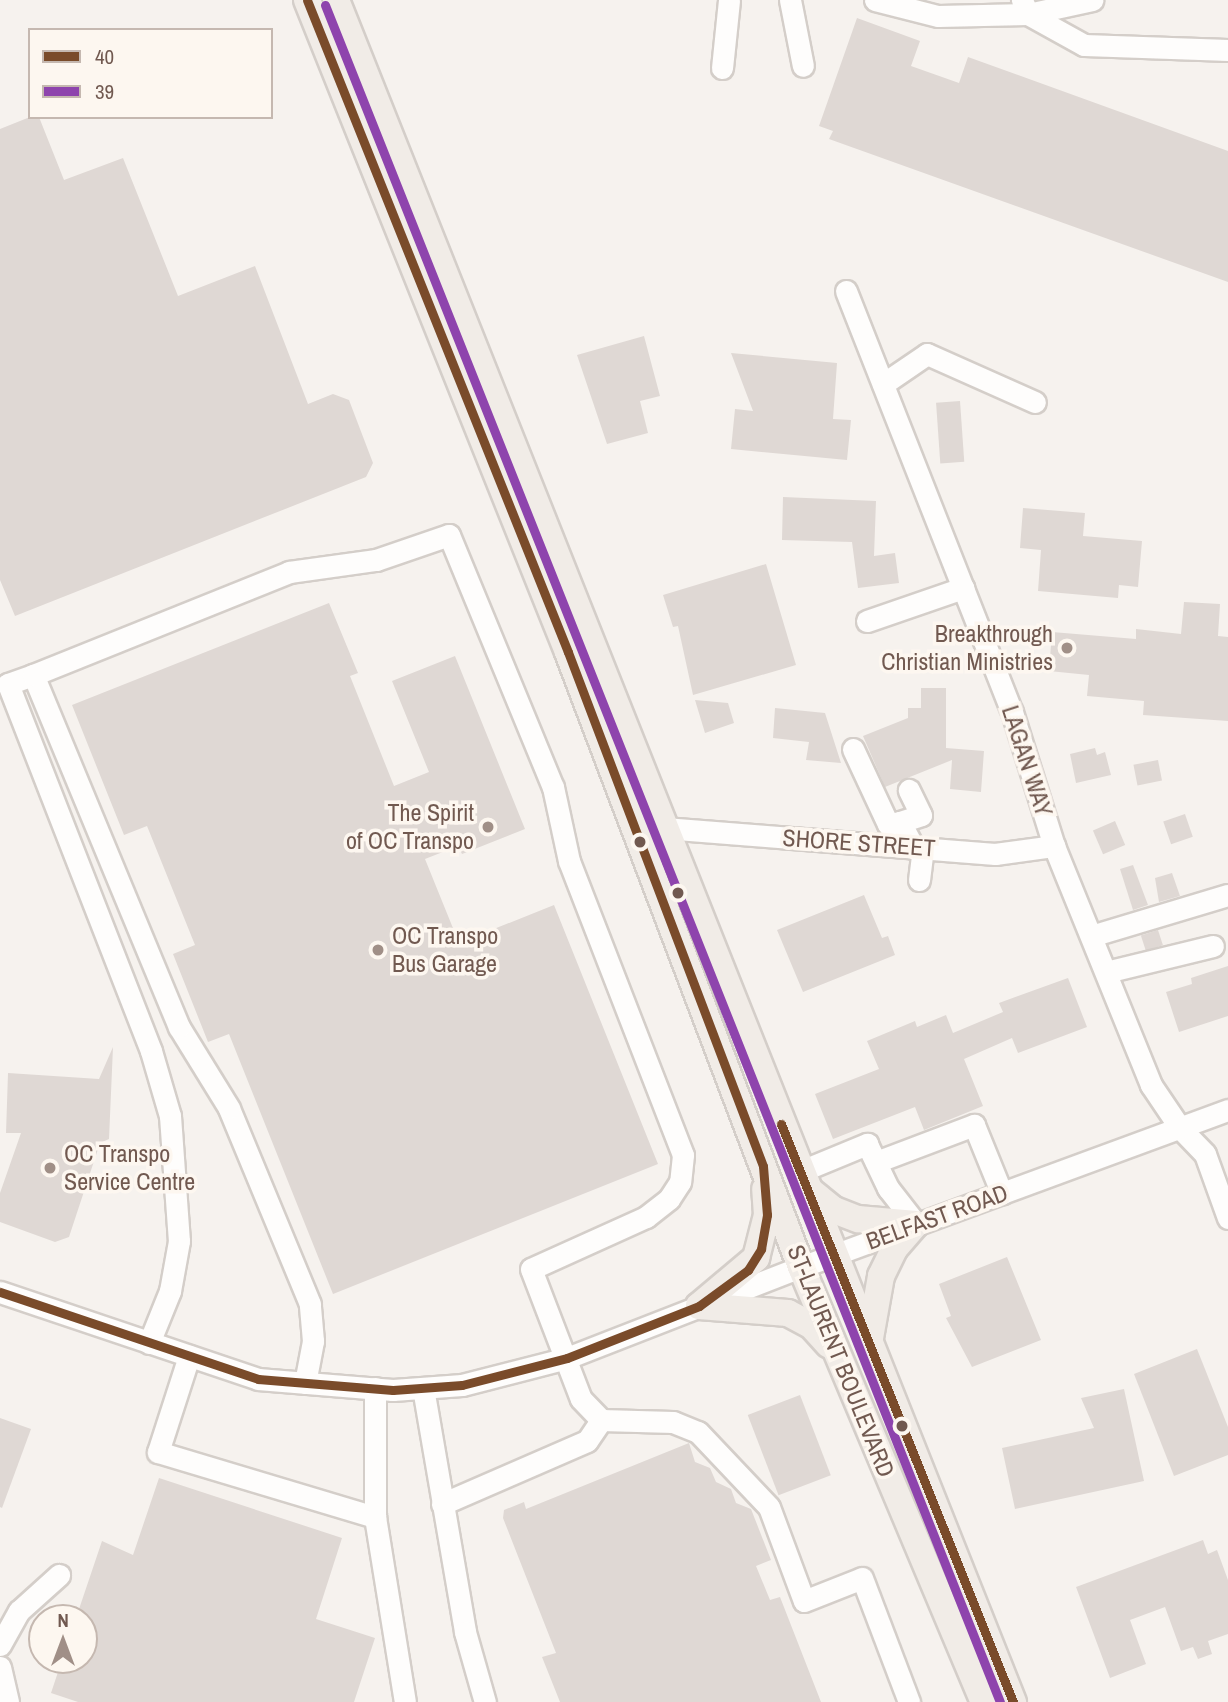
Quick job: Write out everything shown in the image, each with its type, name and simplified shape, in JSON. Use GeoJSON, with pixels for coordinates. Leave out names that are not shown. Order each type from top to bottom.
{"type":"FeatureCollection","features":[{"type":"Feature","properties":{"kind":"main road","name":"ST-LAURENT BOULEVARD"},"geometry":{"type":"LineString","coordinates":[[307,0],[568,652],[801,1266],[984,1702]]}},
{"type":"Feature","properties":{"kind":"main road","name":"ST-LAURENT BOULEVARD"},"geometry":{"type":"LineString","coordinates":[[336,0],[802,1179],[835,1255],[1013,1702]]}},
{"type":"Feature","properties":{"kind":"main road"},"geometry":{"type":"LineString","coordinates":[[699,1306],[748,1270],[761,1249],[767,1215],[763,1166]]}},
{"type":"Feature","properties":{"kind":"main road"},"geometry":{"type":"LineString","coordinates":[[802,1179],[847,1216],[916,1224]]}},
{"type":"Feature","properties":{"kind":"main road"},"geometry":{"type":"LineString","coordinates":[[870,1343],[881,1276],[894,1250],[916,1224]]}},
{"type":"Feature","properties":{"kind":"main road"},"geometry":{"type":"LineString","coordinates":[[699,1306],[788,1313],[812,1326],[836,1353]]}},
{"type":"Feature","properties":{"kind":"street"},"geometry":{"type":"LineString","coordinates":[[722,68],[729,0]]}},
{"type":"Feature","properties":{"kind":"street"},"geometry":{"type":"LineString","coordinates":[[790,0],[803,66]]}},
{"type":"Feature","properties":{"kind":"street"},"geometry":{"type":"LineString","coordinates":[[875,0],[939,16],[1092,0]]}},
{"type":"Feature","properties":{"kind":"street"},"geometry":{"type":"LineString","coordinates":[[1025,7],[1084,45],[1228,50]]}},
{"type":"Feature","properties":{"kind":"street","name":"LAGAN WAY"},"geometry":{"type":"LineString","coordinates":[[846,291],[1012,712],[1054,846],[1152,1085],[1180,1128],[1205,1154],[1228,1218]]}},
{"type":"Feature","properties":{"kind":"street"},"geometry":{"type":"LineString","coordinates":[[883,384],[927,354],[1035,402]]}},
{"type":"Feature","properties":{"kind":"street"},"geometry":{"type":"LineString","coordinates":[[149,1343],[170,1291],[179,1241],[170,1116],[151,1051],[8,684],[289,572],[376,560],[449,535],[553,787],[569,861],[683,1155],[680,1182],[669,1199],[646,1217],[531,1269],[567,1358],[580,1399],[601,1419],[673,1422],[698,1432],[769,1507],[804,1601],[862,1578],[909,1702]]}},
{"type":"Feature","properties":{"kind":"street"},"geometry":{"type":"LineString","coordinates":[[867,621],[963,588]]}},
{"type":"Feature","properties":{"kind":"street"},"geometry":{"type":"LineString","coordinates":[[33,675],[179,1027],[229,1108],[310,1304],[313,1341],[304,1383]]}},
{"type":"Feature","properties":{"kind":"street"},"geometry":{"type":"LineString","coordinates":[[853,749],[888,824],[922,815],[909,790]]}},
{"type":"Feature","properties":{"kind":"street"},"geometry":{"type":"LineString","coordinates":[[900,822],[918,848],[919,880]]}},
{"type":"Feature","properties":{"kind":"street","name":"SHORE STREET"},"geometry":{"type":"LineString","coordinates":[[664,828],[995,854],[1054,846]]}},
{"type":"Feature","properties":{"kind":"street"},"geometry":{"type":"LineString","coordinates":[[1091,936],[1228,895]]}},
{"type":"Feature","properties":{"kind":"street"},"geometry":{"type":"LineString","coordinates":[[1106,972],[1213,946]]}},
{"type":"Feature","properties":{"kind":"street","name":"BELFAST ROAD"},"geometry":{"type":"LineString","coordinates":[[0,1292],[258,1379],[375,1388],[463,1385],[567,1358],[801,1266],[1228,1110]]}},
{"type":"Feature","properties":{"kind":"street"},"geometry":{"type":"LineString","coordinates":[[876,1162],[974,1125],[1002,1194]]}},
{"type":"Feature","properties":{"kind":"street"},"geometry":{"type":"LineString","coordinates":[[802,1179],[867,1144],[888,1188],[916,1224]]}},
{"type":"Feature","properties":{"kind":"street"},"geometry":{"type":"LineString","coordinates":[[189,1356],[158,1452],[375,1517]]}},
{"type":"Feature","properties":{"kind":"street"},"geometry":{"type":"LineString","coordinates":[[375,1388],[375,1517],[405,1702]]}},
{"type":"Feature","properties":{"kind":"street"},"geometry":{"type":"LineString","coordinates":[[423,1388],[466,1632],[485,1702]]}},
{"type":"Feature","properties":{"kind":"street"},"geometry":{"type":"LineString","coordinates":[[442,1504],[587,1441],[601,1419]]}},
{"type":"Feature","properties":{"kind":"street"},"geometry":{"type":"LineString","coordinates":[[0,1646],[19,1611],[59,1575]]}},
{"type":"Feature","properties":{"kind":"street"},"geometry":{"type":"LineString","coordinates":[[0,1667],[8,1702]]}},
{"type":"Feature","properties":{"kind":"building"},"geometry":{"type":"Polygon","coordinates":[[[857,18],[920,41],[911,66],[959,83],[968,57],[1228,151],[1228,282],[829,139],[833,131],[819,126],[857,18]]]}},
{"type":"Feature","properties":{"kind":"building"},"geometry":{"type":"Polygon","coordinates":[[[28,118],[40,119],[64,180],[123,158],[178,296],[255,266],[308,404],[333,394],[349,400],[373,463],[366,477],[15,616],[0,580],[0,129],[28,118]]]}},
{"type":"Feature","properties":{"kind":"building"},"geometry":{"type":"Polygon","coordinates":[[[644,336],[660,396],[640,401],[648,433],[607,444],[577,355],[644,336]]]}},
{"type":"Feature","properties":{"kind":"building"},"geometry":{"type":"Polygon","coordinates":[[[731,353],[837,363],[833,419],[851,420],[847,460],[731,449],[735,409],[753,411],[731,353]]]}},
{"type":"Feature","properties":{"kind":"building"},"geometry":{"type":"Polygon","coordinates":[[[960,401],[964,462],[940,464],[936,403],[960,401]]]}},
{"type":"Feature","properties":{"kind":"building"},"geometry":{"type":"Polygon","coordinates":[[[783,497],[876,501],[874,556],[895,553],[899,583],[858,588],[852,542],[782,540],[783,497]]]}},
{"type":"Feature","properties":{"kind":"building"},"geometry":{"type":"Polygon","coordinates":[[[1023,508],[1085,513],[1083,536],[1142,541],[1138,587],[1119,585],[1118,598],[1038,591],[1041,550],[1020,548],[1023,508]]]}},
{"type":"Feature","properties":{"kind":"building"},"geometry":{"type":"Polygon","coordinates":[[[766,564],[796,665],[693,695],[678,626],[673,627],[663,595],[766,564]]]}},
{"type":"Feature","properties":{"kind":"building"},"geometry":{"type":"Polygon","coordinates":[[[1184,602],[1220,604],[1218,636],[1228,637],[1228,721],[1143,715],[1144,701],[1087,696],[1089,675],[1049,671],[1052,632],[1136,639],[1136,629],[1181,634],[1184,602]]]}},
{"type":"Feature","properties":{"kind":"building","name":"OC Transpo Bus Garage"},"geometry":{"type":"Polygon","coordinates":[[[329,603],[358,673],[350,676],[394,786],[429,772],[392,681],[455,656],[525,829],[462,854],[458,846],[425,859],[459,943],[554,905],[658,1164],[333,1294],[229,1034],[208,1042],[173,954],[195,945],[147,826],[124,835],[72,705],[329,603]]]}},
{"type":"Feature","properties":{"kind":"building"},"geometry":{"type":"Polygon","coordinates":[[[921,688],[946,688],[946,748],[984,751],[981,792],[950,789],[952,760],[885,787],[863,736],[908,718],[908,708],[921,708],[921,688]]]}},
{"type":"Feature","properties":{"kind":"building"},"geometry":{"type":"Polygon","coordinates":[[[695,700],[728,703],[734,723],[705,733],[695,700]]]}},
{"type":"Feature","properties":{"kind":"building"},"geometry":{"type":"Polygon","coordinates":[[[775,708],[825,713],[841,763],[806,760],[809,742],[773,738],[775,708]]]}},
{"type":"Feature","properties":{"kind":"building"},"geometry":{"type":"Polygon","coordinates":[[[1095,748],[1097,755],[1105,752],[1111,775],[1076,783],[1070,754],[1095,748]]]}},
{"type":"Feature","properties":{"kind":"building"},"geometry":{"type":"Polygon","coordinates":[[[1158,760],[1162,781],[1137,785],[1133,765],[1158,760]]]}},
{"type":"Feature","properties":{"kind":"building"},"geometry":{"type":"Polygon","coordinates":[[[1185,814],[1193,837],[1171,844],[1163,821],[1185,814]]]}},
{"type":"Feature","properties":{"kind":"building"},"geometry":{"type":"Polygon","coordinates":[[[1115,821],[1125,845],[1103,854],[1093,830],[1115,821]]]}},
{"type":"Feature","properties":{"kind":"building"},"geometry":{"type":"Polygon","coordinates":[[[1133,865],[1148,905],[1133,910],[1120,869],[1133,865]]]}},
{"type":"Feature","properties":{"kind":"building"},"geometry":{"type":"Polygon","coordinates":[[[1172,873],[1180,896],[1159,902],[1155,878],[1172,873]]]}},
{"type":"Feature","properties":{"kind":"building"},"geometry":{"type":"Polygon","coordinates":[[[864,895],[882,938],[888,936],[895,955],[803,992],[777,930],[864,895]]]}},
{"type":"Feature","properties":{"kind":"building"},"geometry":{"type":"Polygon","coordinates":[[[1158,930],[1163,945],[1146,951],[1141,936],[1158,930]]]}},
{"type":"Feature","properties":{"kind":"building"},"geometry":{"type":"Polygon","coordinates":[[[1228,966],[1228,1016],[1179,1032],[1166,992],[1192,984],[1191,978],[1228,966]]]}},
{"type":"Feature","properties":{"kind":"building"},"geometry":{"type":"Polygon","coordinates":[[[1068,978],[1087,1027],[1018,1053],[1012,1038],[964,1059],[983,1106],[924,1130],[915,1107],[833,1139],[815,1094],[879,1069],[867,1041],[915,1021],[917,1027],[946,1015],[953,1033],[1003,1012],[999,1003],[1068,978]]]}},
{"type":"Feature","properties":{"kind":"building","name":"OC Transpo Service Centre"},"geometry":{"type":"Polygon","coordinates":[[[113,1047],[109,1139],[100,1143],[69,1237],[55,1242],[0,1222],[0,1193],[21,1133],[6,1133],[8,1073],[99,1079],[113,1047]]]}},
{"type":"Feature","properties":{"kind":"building"},"geometry":{"type":"Polygon","coordinates":[[[1007,1257],[1041,1340],[972,1367],[946,1318],[951,1316],[939,1284],[1007,1257]]]}},
{"type":"Feature","properties":{"kind":"building"},"geometry":{"type":"Polygon","coordinates":[[[1197,1349],[1228,1427],[1228,1455],[1174,1476],[1134,1374],[1197,1349]]]}},
{"type":"Feature","properties":{"kind":"building"},"geometry":{"type":"Polygon","coordinates":[[[1124,1389],[1144,1481],[1015,1509],[1002,1448],[1094,1428],[1081,1398],[1124,1389]]]}},
{"type":"Feature","properties":{"kind":"building"},"geometry":{"type":"Polygon","coordinates":[[[800,1395],[831,1475],[779,1495],[748,1415],[800,1395]]]}},
{"type":"Feature","properties":{"kind":"building"},"geometry":{"type":"Polygon","coordinates":[[[0,1418],[31,1429],[2,1508],[0,1507],[0,1418]]]}},
{"type":"Feature","properties":{"kind":"building"},"geometry":{"type":"Polygon","coordinates":[[[689,1443],[695,1462],[710,1468],[716,1482],[731,1489],[736,1503],[751,1509],[771,1560],[756,1566],[770,1600],[780,1597],[821,1702],[560,1702],[542,1657],[556,1653],[503,1518],[504,1510],[524,1502],[526,1509],[689,1443]]]}},
{"type":"Feature","properties":{"kind":"building"},"geometry":{"type":"Polygon","coordinates":[[[159,1478],[342,1538],[316,1619],[375,1638],[354,1702],[78,1702],[51,1693],[57,1674],[98,1674],[98,1604],[81,1604],[102,1541],[133,1555],[159,1478]]]}},
{"type":"Feature","properties":{"kind":"building"},"geometry":{"type":"Polygon","coordinates":[[[1203,1540],[1208,1554],[1217,1550],[1228,1580],[1228,1634],[1208,1641],[1212,1654],[1198,1659],[1193,1647],[1181,1651],[1165,1607],[1130,1620],[1146,1664],[1110,1678],[1076,1587],[1203,1540]]]}},
{"type":"Feature","properties":{"kind":"transit line","name":"40"},"geometry":{"type":"LineString","coordinates":[[0,1292],[258,1379],[393,1390],[462,1385],[567,1358],[699,1306],[748,1270],[761,1249],[767,1215],[763,1166],[568,652],[307,0]]}},
{"type":"Feature","properties":{"kind":"transit line","name":"39"},"geometry":{"type":"LineString","coordinates":[[325,5],[1000,1702]]}},
{"type":"Feature","properties":{"kind":"transit line","name":"40"},"geometry":{"type":"LineString","coordinates":[[781,1124],[1013,1702]]}},
{"type":"Feature","properties":{"kind":"place","name":"Breakthrough Christian Ministries"},"geometry":{"type":"Point","coordinates":[1067,648]}},
{"type":"Feature","properties":{"kind":"place","name":"The Spirit of OC Transpo"},"geometry":{"type":"Point","coordinates":[488,827]}},
{"type":"Feature","properties":{"kind":"place","name":"OC Transpo Bus Garage"},"geometry":{"type":"Point","coordinates":[378,950]}},
{"type":"Feature","properties":{"kind":"place","name":"OC Transpo Service Centre"},"geometry":{"type":"Point","coordinates":[50,1168]}}]}
